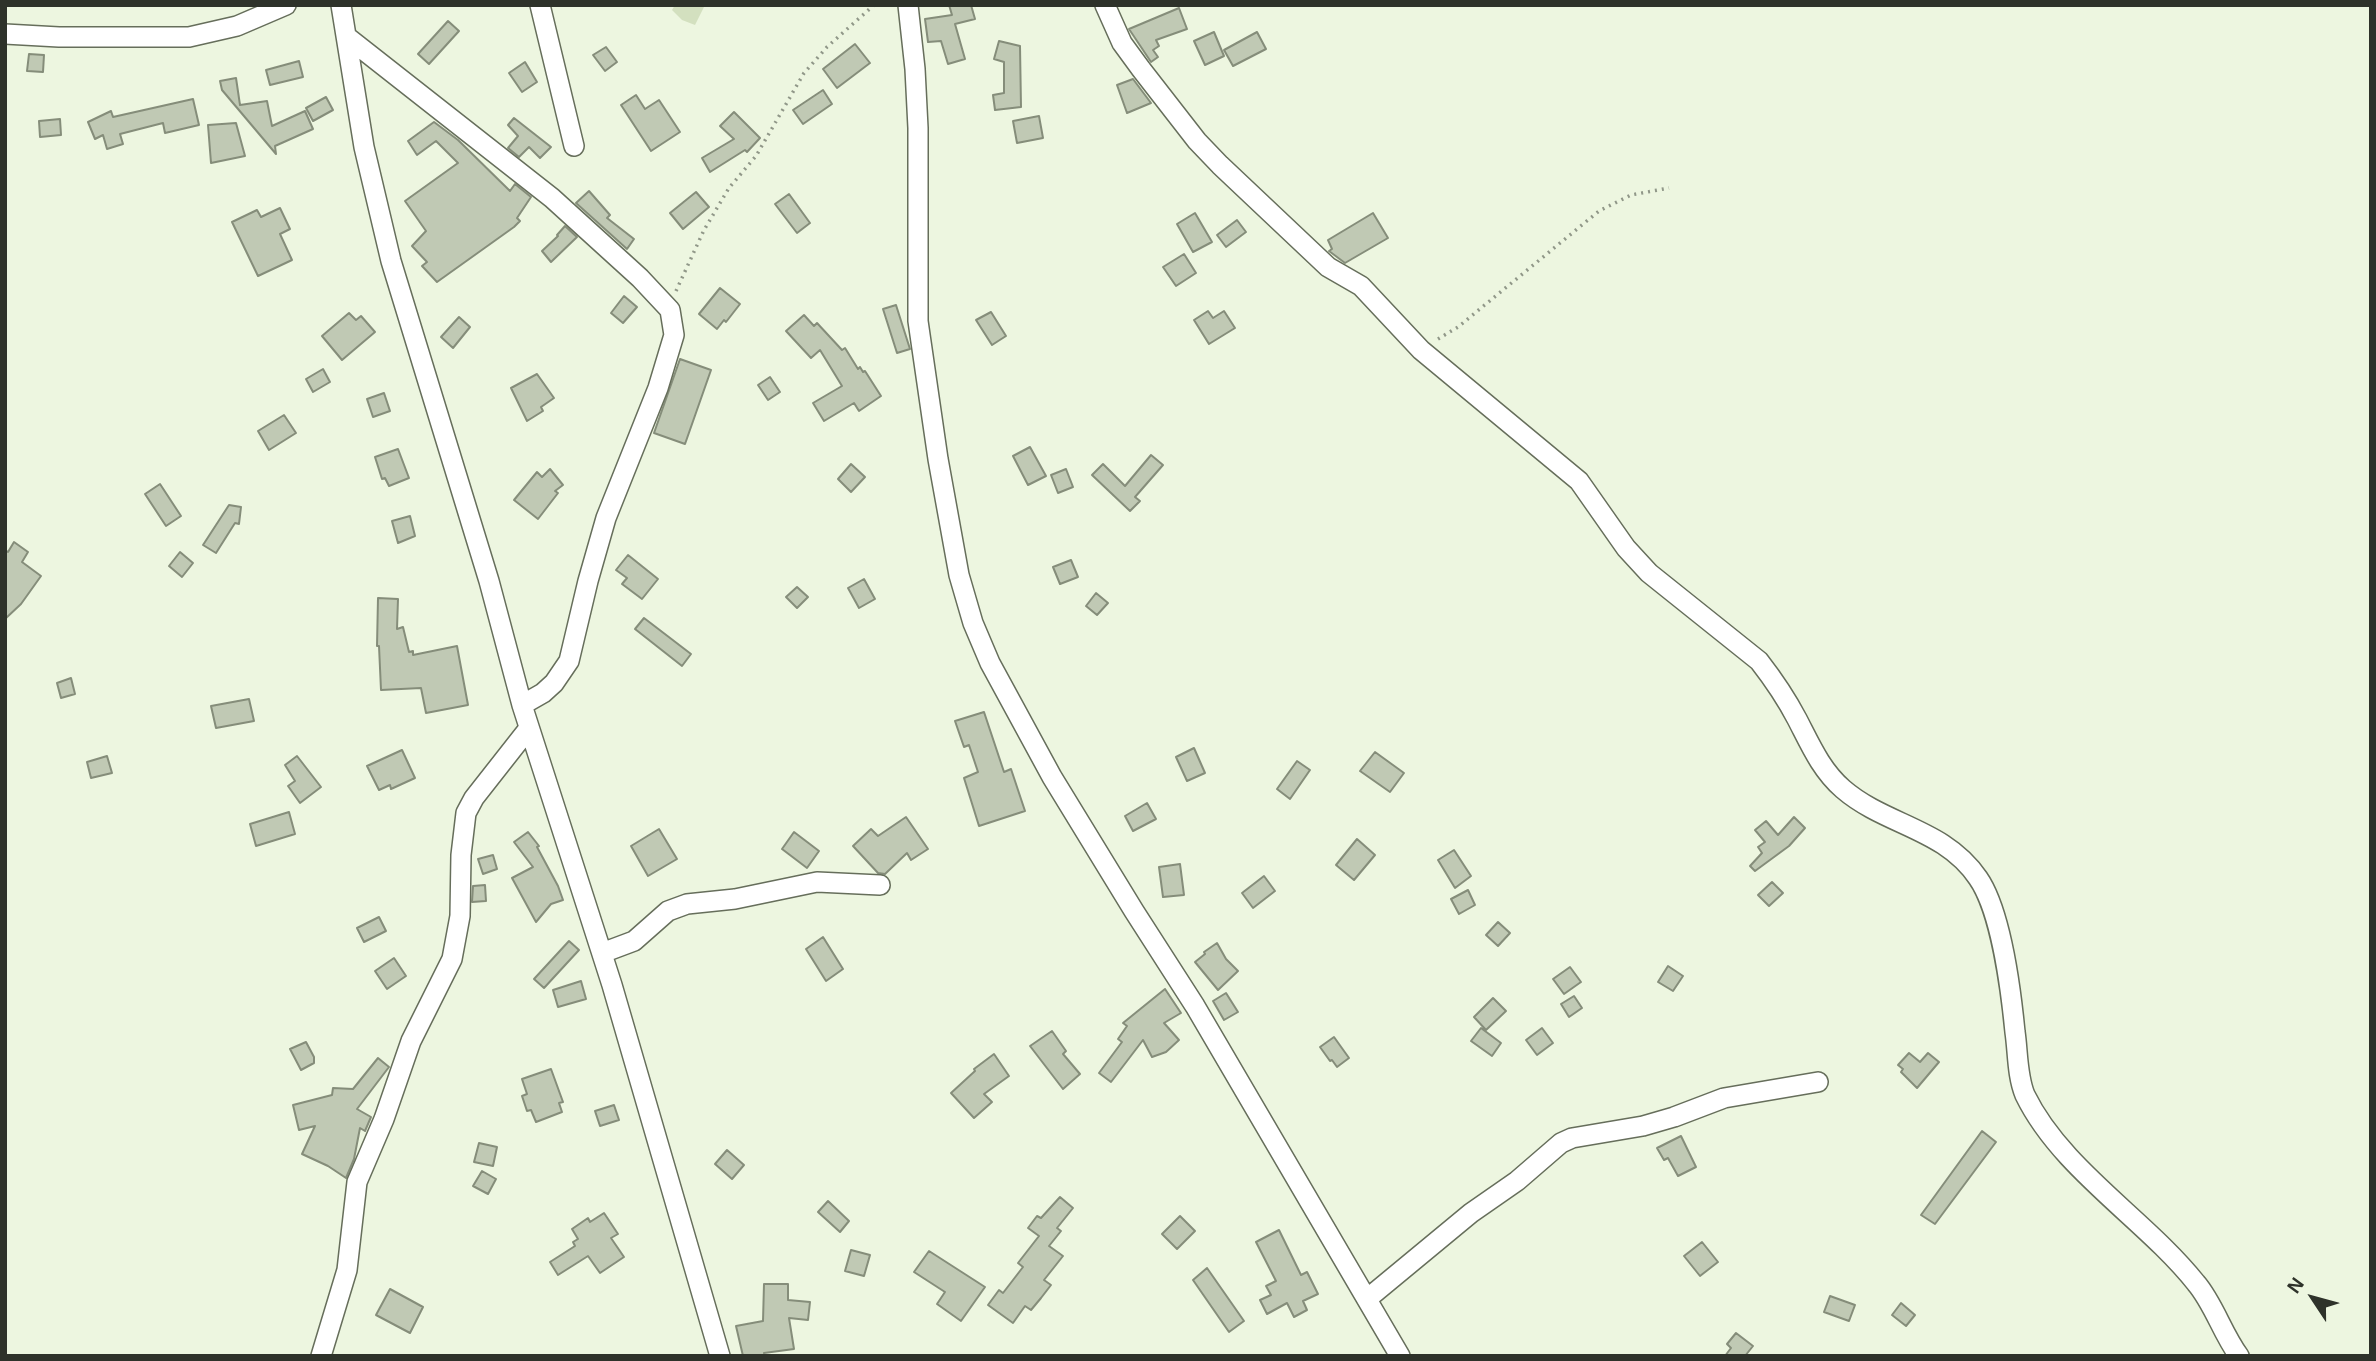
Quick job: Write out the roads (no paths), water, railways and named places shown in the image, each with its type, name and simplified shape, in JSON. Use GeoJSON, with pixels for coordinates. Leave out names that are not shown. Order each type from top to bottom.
{"type":"FeatureCollection","features":[{"type":"Feature","properties":{"kind":"street"},"geometry":{"type":"LineString","coordinates":[[5,34],[60,37],[189,37],[237,26],[286,5]]}},
{"type":"Feature","properties":{"kind":"street"},"geometry":{"type":"LineString","coordinates":[[341,5],[364,147],[391,261],[489,581],[522,705],[602,953],[664,1158],[720,1356]]}},
{"type":"Feature","properties":{"kind":"street"},"geometry":{"type":"LineString","coordinates":[[540,5],[574,146]]}},
{"type":"Feature","properties":{"kind":"street"},"geometry":{"type":"LineString","coordinates":[[908,5],[918,128],[916,266],[919,331],[937,459],[959,575],[973,623],[990,663],[1052,776],[1133,911],[1195,1006],[1399,1356]]}},
{"type":"Feature","properties":{"kind":"street"},"geometry":{"type":"LineString","coordinates":[[1105,5],[1122,43],[1198,141],[1328,267],[1355,281],[1371,295],[1421,350],[1579,481],[1626,548],[1649,573],[1759,661],[1796,716],[1819,763],[1840,787],[1874,810],[1940,841],[1953,849],[1968,865],[1990,899],[2012,1003],[2024,1092],[2038,1118],[2059,1145],[2197,1284],[2239,1356]]}},
{"type":"Feature","properties":{"kind":"street"},"geometry":{"type":"LineString","coordinates":[[347,37],[552,198],[640,278],[670,310],[674,335],[658,388],[606,518],[569,661],[554,683],[522,705]]}},
{"type":"Feature","properties":{"kind":"street"},"geometry":{"type":"LineString","coordinates":[[321,1356],[347,1270],[357,1182],[384,1119],[411,1041],[452,959],[460,916],[461,855],[466,813],[474,798],[529,727]]}},
{"type":"Feature","properties":{"kind":"street"},"geometry":{"type":"LineString","coordinates":[[602,953],[634,941],[668,911],[687,904],[735,899],[817,882],[880,885]]}},
{"type":"Feature","properties":{"kind":"street"},"geometry":{"type":"LineString","coordinates":[[1367,1299],[1471,1213],[1572,1138],[1674,1118],[1724,1098],[1818,1082]]}}]}
